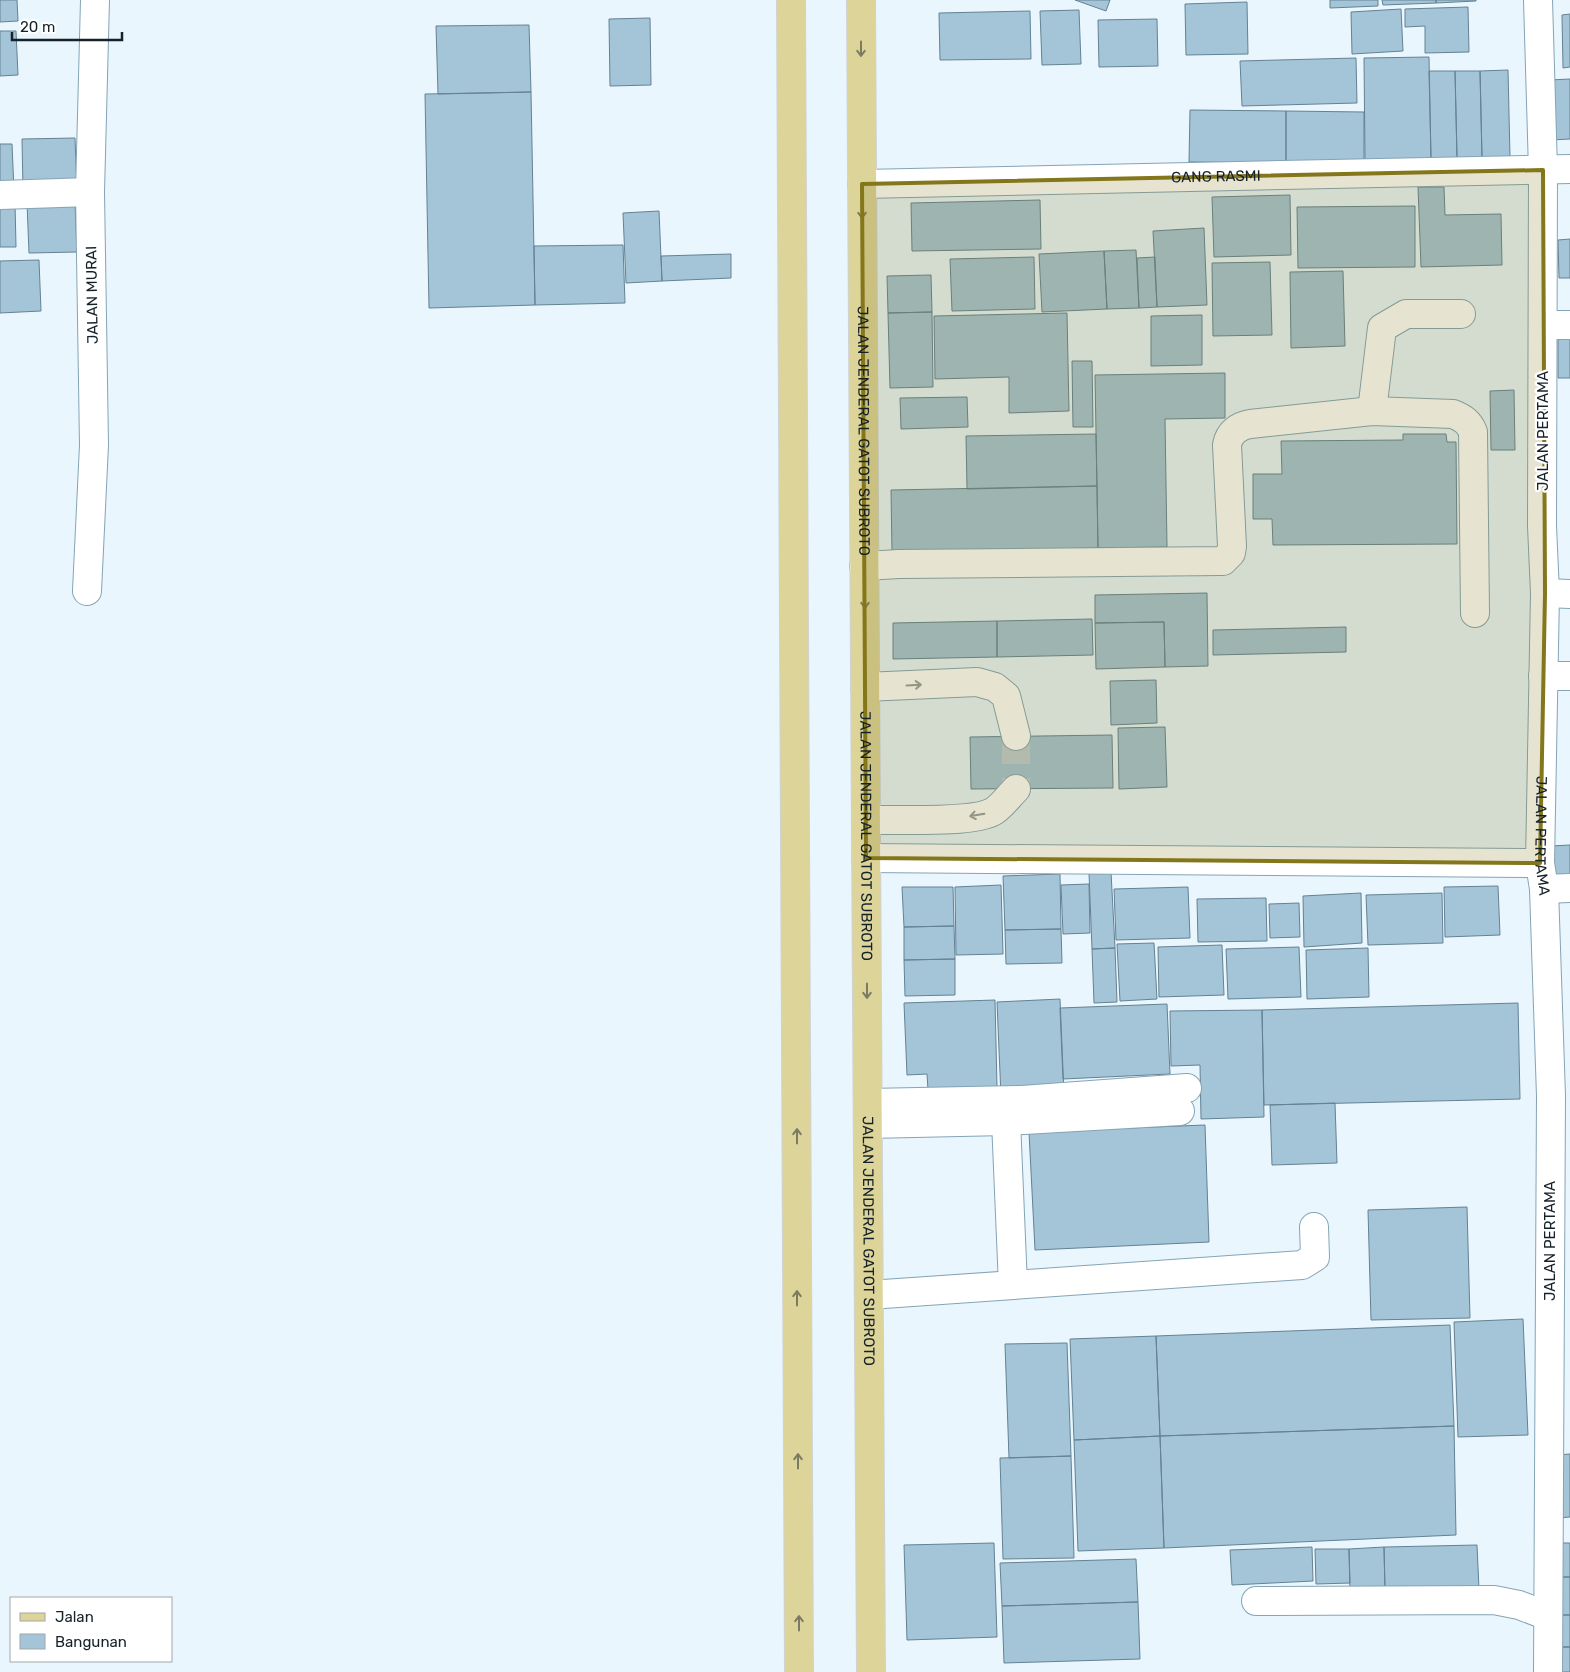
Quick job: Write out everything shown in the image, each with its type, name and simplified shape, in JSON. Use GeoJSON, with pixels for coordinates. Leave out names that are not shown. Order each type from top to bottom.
{"type":"FeatureCollection","features":[{"type":"Feature","properties":{"kind":"main road"},"geometry":{"type":"LineString","coordinates":[[791,0],[799,1672]]}},
{"type":"Feature","properties":{"kind":"main road","name":"JALAN JENDERAL GATOT SUBROTO"},"geometry":{"type":"LineString","coordinates":[[861,0],[871,1672]]}},
{"type":"Feature","properties":{"kind":"street","name":"JALAN MURAI"},"geometry":{"type":"LineString","coordinates":[[87,591],[94,445],[90,192],[96,0]]}},
{"type":"Feature","properties":{"kind":"street","name":"JALAN PERTAMA"},"geometry":{"type":"LineString","coordinates":[[1538,0],[1542,170],[1542,526],[1558,593],[1543,676],[1560,1095],[1548,1672]]}},
{"type":"Feature","properties":{"kind":"street","name":"GANG RASMI"},"geometry":{"type":"LineString","coordinates":[[862,184],[1570,169]]}},
{"type":"Feature","properties":{"kind":"street"},"geometry":{"type":"LineString","coordinates":[[0,195],[90,192]]}},
{"type":"Feature","properties":{"kind":"street"},"geometry":{"type":"LineString","coordinates":[[1372,411],[1382,328],[1406,314],[1461,314]]}},
{"type":"Feature","properties":{"kind":"street"},"geometry":{"type":"LineString","coordinates":[[1543,325],[1570,325]]}},
{"type":"Feature","properties":{"kind":"street"},"geometry":{"type":"LineString","coordinates":[[864,566],[899,564],[1223,561],[1231,553],[1232,546],[1227,445],[1229,437],[1236,429],[1250,424],[1372,411],[1453,414],[1470,424],[1473,432],[1475,613]]}},
{"type":"Feature","properties":{"kind":"street"},"geometry":{"type":"LineString","coordinates":[[1543,676],[1570,676]]}},
{"type":"Feature","properties":{"kind":"street"},"geometry":{"type":"LineString","coordinates":[[865,687],[977,682],[995,687],[1006,696],[1016,736]]}},
{"type":"Feature","properties":{"kind":"street"},"geometry":{"type":"LineString","coordinates":[[866,820],[964,818],[985,814],[994,811],[1016,789]]}},
{"type":"Feature","properties":{"kind":"street"},"geometry":{"type":"LineString","coordinates":[[866,858],[1551,880]]}},
{"type":"Feature","properties":{"kind":"street"},"geometry":{"type":"LineString","coordinates":[[1022,1100],[1184,1100],[1006,1121],[868,1113],[1022,1100]]}},
{"type":"Feature","properties":{"kind":"street"},"geometry":{"type":"LineString","coordinates":[[1006,1121],[1012,1285]]}},
{"type":"Feature","properties":{"kind":"street"},"geometry":{"type":"LineString","coordinates":[[868,1295],[1302,1265],[1315,1257],[1314,1227]]}},
{"type":"Feature","properties":{"kind":"street"},"geometry":{"type":"LineString","coordinates":[[1256,1601],[1494,1600],[1519,1605],[1548,1616]]}},
{"type":"Feature","properties":{"kind":"highlighted area"},"geometry":{"type":"Polygon","coordinates":[[[1543,170],[1545,593],[1540,863],[866,858],[862,184],[1543,170]]]}},
{"type":"Feature","properties":{"kind":"building"},"geometry":{"type":"Polygon","coordinates":[[[0,0],[17,0],[18,21],[0,22],[0,0]]]}},
{"type":"Feature","properties":{"kind":"building"},"geometry":{"type":"Polygon","coordinates":[[[1075,0],[1110,0],[1106,11],[1075,0]]]}},
{"type":"Feature","properties":{"kind":"building"},"geometry":{"type":"Polygon","coordinates":[[[1330,0],[1378,0],[1378,6],[1330,8],[1330,0]]]}},
{"type":"Feature","properties":{"kind":"building"},"geometry":{"type":"Polygon","coordinates":[[[1382,0],[1436,0],[1436,3],[1383,5],[1382,0]]]}},
{"type":"Feature","properties":{"kind":"building"},"geometry":{"type":"Polygon","coordinates":[[[1436,0],[1476,0],[1476,1],[1436,3],[1436,0]]]}},
{"type":"Feature","properties":{"kind":"building"},"geometry":{"type":"Polygon","coordinates":[[[1247,2],[1248,54],[1186,55],[1185,4],[1247,2]]]}},
{"type":"Feature","properties":{"kind":"building"},"geometry":{"type":"Polygon","coordinates":[[[1468,7],[1469,52],[1425,53],[1425,26],[1405,27],[1405,9],[1468,7]]]}},
{"type":"Feature","properties":{"kind":"building"},"geometry":{"type":"Polygon","coordinates":[[[1401,9],[1403,51],[1352,54],[1351,12],[1401,9]]]}},
{"type":"Feature","properties":{"kind":"building"},"geometry":{"type":"Polygon","coordinates":[[[1079,10],[1081,64],[1042,65],[1040,11],[1079,10]]]}},
{"type":"Feature","properties":{"kind":"building"},"geometry":{"type":"Polygon","coordinates":[[[1030,11],[1031,59],[940,60],[939,13],[1030,11]]]}},
{"type":"Feature","properties":{"kind":"building"},"geometry":{"type":"Polygon","coordinates":[[[1570,14],[1570,67],[1563,68],[1562,15],[1570,14]]]}},
{"type":"Feature","properties":{"kind":"building"},"geometry":{"type":"Polygon","coordinates":[[[650,18],[651,85],[610,86],[609,19],[650,18]]]}},
{"type":"Feature","properties":{"kind":"building"},"geometry":{"type":"Polygon","coordinates":[[[1157,19],[1158,66],[1099,67],[1098,20],[1157,19]]]}},
{"type":"Feature","properties":{"kind":"building"},"geometry":{"type":"Polygon","coordinates":[[[529,25],[531,92],[438,94],[436,26],[529,25]]]}},
{"type":"Feature","properties":{"kind":"building"},"geometry":{"type":"Polygon","coordinates":[[[0,31],[16,31],[18,75],[0,76],[0,31]]]}},
{"type":"Feature","properties":{"kind":"building"},"geometry":{"type":"Polygon","coordinates":[[[1429,57],[1431,159],[1365,160],[1364,58],[1429,57]]]}},
{"type":"Feature","properties":{"kind":"building"},"geometry":{"type":"Polygon","coordinates":[[[1356,58],[1357,103],[1242,106],[1240,61],[1356,58]]]}},
{"type":"Feature","properties":{"kind":"building"},"geometry":{"type":"Polygon","coordinates":[[[1508,70],[1510,157],[1482,158],[1480,71],[1508,70]]]}},
{"type":"Feature","properties":{"kind":"building"},"geometry":{"type":"Polygon","coordinates":[[[1429,71],[1455,71],[1457,158],[1431,159],[1429,71]]]}},
{"type":"Feature","properties":{"kind":"building"},"geometry":{"type":"Polygon","coordinates":[[[1455,71],[1480,71],[1482,158],[1457,158],[1455,71]]]}},
{"type":"Feature","properties":{"kind":"building"},"geometry":{"type":"Polygon","coordinates":[[[1570,79],[1570,139],[1551,140],[1549,80],[1570,79]]]}},
{"type":"Feature","properties":{"kind":"building"},"geometry":{"type":"Polygon","coordinates":[[[531,92],[535,305],[429,308],[425,94],[531,92]]]}},
{"type":"Feature","properties":{"kind":"building"},"geometry":{"type":"Polygon","coordinates":[[[1190,110],[1286,111],[1286,163],[1189,162],[1190,110]]]}},
{"type":"Feature","properties":{"kind":"building"},"geometry":{"type":"Polygon","coordinates":[[[1286,111],[1364,112],[1364,164],[1286,163],[1286,111]]]}},
{"type":"Feature","properties":{"kind":"building"},"geometry":{"type":"Polygon","coordinates":[[[75,138],[77,188],[23,190],[22,139],[75,138]]]}},
{"type":"Feature","properties":{"kind":"building"},"geometry":{"type":"Polygon","coordinates":[[[0,144],[12,144],[14,191],[0,191],[0,144]]]}},
{"type":"Feature","properties":{"kind":"building"},"geometry":{"type":"Polygon","coordinates":[[[1418,187],[1444,187],[1445,215],[1501,214],[1502,265],[1421,267],[1418,187]]]}},
{"type":"Feature","properties":{"kind":"building"},"geometry":{"type":"Polygon","coordinates":[[[1290,195],[1291,255],[1214,257],[1212,197],[1290,195]]]}},
{"type":"Feature","properties":{"kind":"building"},"geometry":{"type":"Polygon","coordinates":[[[1040,200],[1041,249],[912,251],[911,203],[1040,200]]]}},
{"type":"Feature","properties":{"kind":"building"},"geometry":{"type":"Polygon","coordinates":[[[75,202],[77,252],[29,253],[27,203],[75,202]]]}},
{"type":"Feature","properties":{"kind":"building"},"geometry":{"type":"Polygon","coordinates":[[[0,203],[15,203],[16,247],[0,247],[0,203]]]}},
{"type":"Feature","properties":{"kind":"building"},"geometry":{"type":"Polygon","coordinates":[[[1415,206],[1415,267],[1298,268],[1297,207],[1415,206]]]}},
{"type":"Feature","properties":{"kind":"building"},"geometry":{"type":"Polygon","coordinates":[[[659,211],[662,281],[626,283],[623,213],[659,211]]]}},
{"type":"Feature","properties":{"kind":"building"},"geometry":{"type":"Polygon","coordinates":[[[1204,228],[1207,305],[1157,307],[1153,231],[1204,228]]]}},
{"type":"Feature","properties":{"kind":"building"},"geometry":{"type":"Polygon","coordinates":[[[1570,239],[1570,278],[1559,278],[1558,240],[1570,239]]]}},
{"type":"Feature","properties":{"kind":"building"},"geometry":{"type":"Polygon","coordinates":[[[623,245],[625,303],[535,305],[534,246],[623,245]]]}},
{"type":"Feature","properties":{"kind":"building"},"geometry":{"type":"Polygon","coordinates":[[[1136,250],[1139,308],[1107,309],[1104,251],[1136,250]]]}},
{"type":"Feature","properties":{"kind":"building"},"geometry":{"type":"Polygon","coordinates":[[[1104,251],[1107,309],[1042,312],[1039,254],[1104,251]]]}},
{"type":"Feature","properties":{"kind":"building"},"geometry":{"type":"Polygon","coordinates":[[[731,254],[731,278],[662,281],[661,256],[731,254]]]}},
{"type":"Feature","properties":{"kind":"building"},"geometry":{"type":"Polygon","coordinates":[[[1034,257],[1035,309],[952,311],[950,259],[1034,257]]]}},
{"type":"Feature","properties":{"kind":"building"},"geometry":{"type":"Polygon","coordinates":[[[1155,257],[1157,307],[1139,308],[1137,258],[1155,257]]]}},
{"type":"Feature","properties":{"kind":"building"},"geometry":{"type":"Polygon","coordinates":[[[39,260],[41,311],[0,313],[0,261],[39,260]]]}},
{"type":"Feature","properties":{"kind":"building"},"geometry":{"type":"Polygon","coordinates":[[[1270,262],[1272,335],[1213,336],[1212,263],[1270,262]]]}},
{"type":"Feature","properties":{"kind":"building"},"geometry":{"type":"Polygon","coordinates":[[[1343,271],[1345,346],[1291,348],[1290,272],[1343,271]]]}},
{"type":"Feature","properties":{"kind":"building"},"geometry":{"type":"Polygon","coordinates":[[[931,275],[932,312],[888,313],[887,276],[931,275]]]}},
{"type":"Feature","properties":{"kind":"building"},"geometry":{"type":"Polygon","coordinates":[[[932,312],[933,387],[890,388],[888,313],[932,312]]]}},
{"type":"Feature","properties":{"kind":"building"},"geometry":{"type":"Polygon","coordinates":[[[1067,313],[1069,411],[1009,413],[1009,377],[935,379],[934,316],[1067,313]]]}},
{"type":"Feature","properties":{"kind":"building"},"geometry":{"type":"Polygon","coordinates":[[[1202,315],[1202,365],[1151,366],[1151,316],[1202,315]]]}},
{"type":"Feature","properties":{"kind":"building"},"geometry":{"type":"Polygon","coordinates":[[[1558,330],[1570,330],[1570,378],[1558,378],[1558,330]]]}},
{"type":"Feature","properties":{"kind":"building"},"geometry":{"type":"Polygon","coordinates":[[[1072,361],[1092,361],[1093,427],[1073,427],[1072,361]]]}},
{"type":"Feature","properties":{"kind":"building"},"geometry":{"type":"Polygon","coordinates":[[[1225,373],[1225,418],[1165,419],[1167,547],[1098,548],[1095,375],[1225,373]]]}},
{"type":"Feature","properties":{"kind":"building"},"geometry":{"type":"Polygon","coordinates":[[[1514,390],[1515,450],[1491,450],[1490,391],[1514,390]]]}},
{"type":"Feature","properties":{"kind":"building"},"geometry":{"type":"Polygon","coordinates":[[[967,397],[968,427],[901,429],[900,398],[967,397]]]}},
{"type":"Feature","properties":{"kind":"building"},"geometry":{"type":"Polygon","coordinates":[[[1096,434],[1097,486],[967,489],[966,436],[1096,434]]]}},
{"type":"Feature","properties":{"kind":"building"},"geometry":{"type":"Polygon","coordinates":[[[1403,434],[1446,434],[1447,442],[1456,442],[1457,544],[1273,545],[1272,519],[1253,519],[1253,474],[1282,474],[1281,441],[1403,440],[1403,434]]]}},
{"type":"Feature","properties":{"kind":"building"},"geometry":{"type":"Polygon","coordinates":[[[1097,486],[1098,548],[892,552],[891,490],[1097,486]]]}},
{"type":"Feature","properties":{"kind":"building"},"geometry":{"type":"Polygon","coordinates":[[[1207,593],[1208,666],[1165,667],[1164,622],[1095,623],[1095,595],[1207,593]]]}},
{"type":"Feature","properties":{"kind":"building"},"geometry":{"type":"Polygon","coordinates":[[[1092,619],[1093,655],[997,657],[997,621],[1092,619]]]}},
{"type":"Feature","properties":{"kind":"building"},"geometry":{"type":"Polygon","coordinates":[[[997,621],[997,657],[893,659],[893,623],[997,621]]]}},
{"type":"Feature","properties":{"kind":"building"},"geometry":{"type":"Polygon","coordinates":[[[1164,622],[1165,667],[1096,669],[1095,623],[1164,622]]]}},
{"type":"Feature","properties":{"kind":"building"},"geometry":{"type":"Polygon","coordinates":[[[1346,627],[1346,652],[1213,655],[1213,630],[1346,627]]]}},
{"type":"Feature","properties":{"kind":"building"},"geometry":{"type":"Polygon","coordinates":[[[1156,680],[1157,723],[1111,725],[1110,681],[1156,680]]]}},
{"type":"Feature","properties":{"kind":"building"},"geometry":{"type":"Polygon","coordinates":[[[1165,727],[1167,787],[1119,789],[1118,728],[1165,727]]]}},
{"type":"Feature","properties":{"kind":"building"},"geometry":{"type":"Polygon","coordinates":[[[1112,735],[1113,788],[971,789],[970,737],[1112,735]]]}},
{"type":"Feature","properties":{"kind":"building"},"geometry":{"type":"Polygon","coordinates":[[[1570,845],[1570,885],[1552,886],[1551,846],[1570,845]]]}},
{"type":"Feature","properties":{"kind":"building"},"geometry":{"type":"Polygon","coordinates":[[[1111,872],[1115,948],[1092,949],[1089,873],[1111,872]]]}},
{"type":"Feature","properties":{"kind":"building"},"geometry":{"type":"Polygon","coordinates":[[[1060,874],[1061,929],[1005,930],[1003,876],[1060,874]]]}},
{"type":"Feature","properties":{"kind":"building"},"geometry":{"type":"Polygon","coordinates":[[[1089,884],[1090,933],[1063,934],[1061,885],[1089,884]]]}},
{"type":"Feature","properties":{"kind":"building"},"geometry":{"type":"Polygon","coordinates":[[[1001,885],[1003,954],[956,955],[955,887],[1001,885]]]}},
{"type":"Feature","properties":{"kind":"building"},"geometry":{"type":"Polygon","coordinates":[[[1498,886],[1500,935],[1445,937],[1444,887],[1498,886]]]}},
{"type":"Feature","properties":{"kind":"building"},"geometry":{"type":"Polygon","coordinates":[[[902,887],[953,887],[954,926],[904,927],[902,887]]]}},
{"type":"Feature","properties":{"kind":"building"},"geometry":{"type":"Polygon","coordinates":[[[1188,887],[1190,938],[1116,940],[1114,889],[1188,887]]]}},
{"type":"Feature","properties":{"kind":"building"},"geometry":{"type":"Polygon","coordinates":[[[1361,893],[1362,943],[1304,947],[1303,896],[1361,893]]]}},
{"type":"Feature","properties":{"kind":"building"},"geometry":{"type":"Polygon","coordinates":[[[1442,893],[1443,943],[1368,945],[1366,895],[1442,893]]]}},
{"type":"Feature","properties":{"kind":"building"},"geometry":{"type":"Polygon","coordinates":[[[1266,898],[1267,941],[1198,942],[1197,899],[1266,898]]]}},
{"type":"Feature","properties":{"kind":"building"},"geometry":{"type":"Polygon","coordinates":[[[1299,903],[1300,937],[1270,938],[1269,904],[1299,903]]]}},
{"type":"Feature","properties":{"kind":"building"},"geometry":{"type":"Polygon","coordinates":[[[954,926],[955,959],[904,960],[904,927],[954,926]]]}},
{"type":"Feature","properties":{"kind":"building"},"geometry":{"type":"Polygon","coordinates":[[[1061,929],[1062,963],[1006,964],[1005,930],[1061,929]]]}},
{"type":"Feature","properties":{"kind":"building"},"geometry":{"type":"Polygon","coordinates":[[[1154,943],[1157,999],[1120,1001],[1117,944],[1154,943]]]}},
{"type":"Feature","properties":{"kind":"building"},"geometry":{"type":"Polygon","coordinates":[[[1222,945],[1224,995],[1159,997],[1158,947],[1222,945]]]}},
{"type":"Feature","properties":{"kind":"building"},"geometry":{"type":"Polygon","coordinates":[[[1299,947],[1301,997],[1228,999],[1226,949],[1299,947]]]}},
{"type":"Feature","properties":{"kind":"building"},"geometry":{"type":"Polygon","coordinates":[[[1115,948],[1117,1002],[1094,1003],[1092,949],[1115,948]]]}},
{"type":"Feature","properties":{"kind":"building"},"geometry":{"type":"Polygon","coordinates":[[[1368,948],[1369,997],[1307,999],[1306,950],[1368,948]]]}},
{"type":"Feature","properties":{"kind":"building"},"geometry":{"type":"Polygon","coordinates":[[[955,959],[955,995],[905,996],[904,960],[955,959]]]}},
{"type":"Feature","properties":{"kind":"building"},"geometry":{"type":"Polygon","coordinates":[[[1060,999],[1064,1094],[1001,1097],[997,1002],[1060,999]]]}},
{"type":"Feature","properties":{"kind":"building"},"geometry":{"type":"Polygon","coordinates":[[[995,1000],[997,1087],[928,1090],[927,1074],[907,1075],[904,1003],[995,1000]]]}},
{"type":"Feature","properties":{"kind":"building"},"geometry":{"type":"Polygon","coordinates":[[[1518,1003],[1520,1099],[1264,1105],[1262,1010],[1518,1003]]]}},
{"type":"Feature","properties":{"kind":"building"},"geometry":{"type":"Polygon","coordinates":[[[1167,1004],[1170,1074],[1063,1079],[1060,1008],[1167,1004]]]}},
{"type":"Feature","properties":{"kind":"building"},"geometry":{"type":"Polygon","coordinates":[[[1262,1010],[1264,1117],[1201,1119],[1200,1065],[1171,1066],[1170,1011],[1262,1010]]]}},
{"type":"Feature","properties":{"kind":"building"},"geometry":{"type":"Polygon","coordinates":[[[1335,1103],[1337,1163],[1272,1165],[1270,1105],[1335,1103]]]}},
{"type":"Feature","properties":{"kind":"building"},"geometry":{"type":"Polygon","coordinates":[[[1205,1125],[1209,1242],[1035,1250],[1029,1132],[1205,1125]]]}},
{"type":"Feature","properties":{"kind":"building"},"geometry":{"type":"Polygon","coordinates":[[[1467,1207],[1470,1318],[1371,1320],[1368,1210],[1467,1207]]]}},
{"type":"Feature","properties":{"kind":"building"},"geometry":{"type":"Polygon","coordinates":[[[1523,1319],[1528,1435],[1458,1437],[1454,1322],[1523,1319]]]}},
{"type":"Feature","properties":{"kind":"building"},"geometry":{"type":"Polygon","coordinates":[[[1450,1325],[1454,1426],[1160,1436],[1156,1336],[1450,1325]]]}},
{"type":"Feature","properties":{"kind":"building"},"geometry":{"type":"Polygon","coordinates":[[[1156,1336],[1160,1436],[1074,1440],[1070,1339],[1156,1336]]]}},
{"type":"Feature","properties":{"kind":"building"},"geometry":{"type":"Polygon","coordinates":[[[1067,1343],[1071,1456],[1009,1458],[1005,1344],[1067,1343]]]}},
{"type":"Feature","properties":{"kind":"building"},"geometry":{"type":"Polygon","coordinates":[[[1454,1426],[1456,1535],[1164,1548],[1160,1436],[1454,1426]]]}},
{"type":"Feature","properties":{"kind":"building"},"geometry":{"type":"Polygon","coordinates":[[[1160,1436],[1164,1548],[1078,1551],[1074,1440],[1160,1436]]]}},
{"type":"Feature","properties":{"kind":"building"},"geometry":{"type":"Polygon","coordinates":[[[1570,1454],[1570,1517],[1557,1518],[1556,1455],[1570,1454]]]}},
{"type":"Feature","properties":{"kind":"building"},"geometry":{"type":"Polygon","coordinates":[[[1071,1456],[1074,1558],[1003,1559],[1000,1458],[1071,1456]]]}},
{"type":"Feature","properties":{"kind":"building"},"geometry":{"type":"Polygon","coordinates":[[[994,1543],[997,1637],[907,1640],[904,1545],[994,1543]]]}},
{"type":"Feature","properties":{"kind":"building"},"geometry":{"type":"Polygon","coordinates":[[[1555,1543],[1570,1543],[1570,1577],[1555,1577],[1555,1543]]]}},
{"type":"Feature","properties":{"kind":"building"},"geometry":{"type":"Polygon","coordinates":[[[1477,1545],[1479,1589],[1385,1591],[1384,1547],[1477,1545]]]}},
{"type":"Feature","properties":{"kind":"building"},"geometry":{"type":"Polygon","coordinates":[[[1312,1547],[1313,1581],[1232,1585],[1230,1550],[1312,1547]]]}},
{"type":"Feature","properties":{"kind":"building"},"geometry":{"type":"Polygon","coordinates":[[[1384,1547],[1385,1591],[1350,1592],[1349,1549],[1384,1547]]]}},
{"type":"Feature","properties":{"kind":"building"},"geometry":{"type":"Polygon","coordinates":[[[1315,1549],[1349,1549],[1350,1583],[1316,1584],[1315,1549]]]}},
{"type":"Feature","properties":{"kind":"building"},"geometry":{"type":"Polygon","coordinates":[[[1136,1559],[1138,1602],[1002,1606],[1000,1563],[1136,1559]]]}},
{"type":"Feature","properties":{"kind":"building"},"geometry":{"type":"Polygon","coordinates":[[[1555,1577],[1570,1577],[1570,1615],[1555,1615],[1555,1577]]]}},
{"type":"Feature","properties":{"kind":"building"},"geometry":{"type":"Polygon","coordinates":[[[1138,1602],[1140,1659],[1004,1663],[1002,1606],[1138,1602]]]}},
{"type":"Feature","properties":{"kind":"building"},"geometry":{"type":"Polygon","coordinates":[[[1555,1615],[1570,1615],[1570,1647],[1555,1647],[1555,1615]]]}},
{"type":"Feature","properties":{"kind":"building"},"geometry":{"type":"Polygon","coordinates":[[[1555,1647],[1570,1647],[1570,1672],[1555,1672],[1555,1647]]]}},
{"type":"Feature","properties":{"kind":"tunnel"},"geometry":{"type":"LineString","coordinates":[[1016,736],[1016,789]]}}]}
